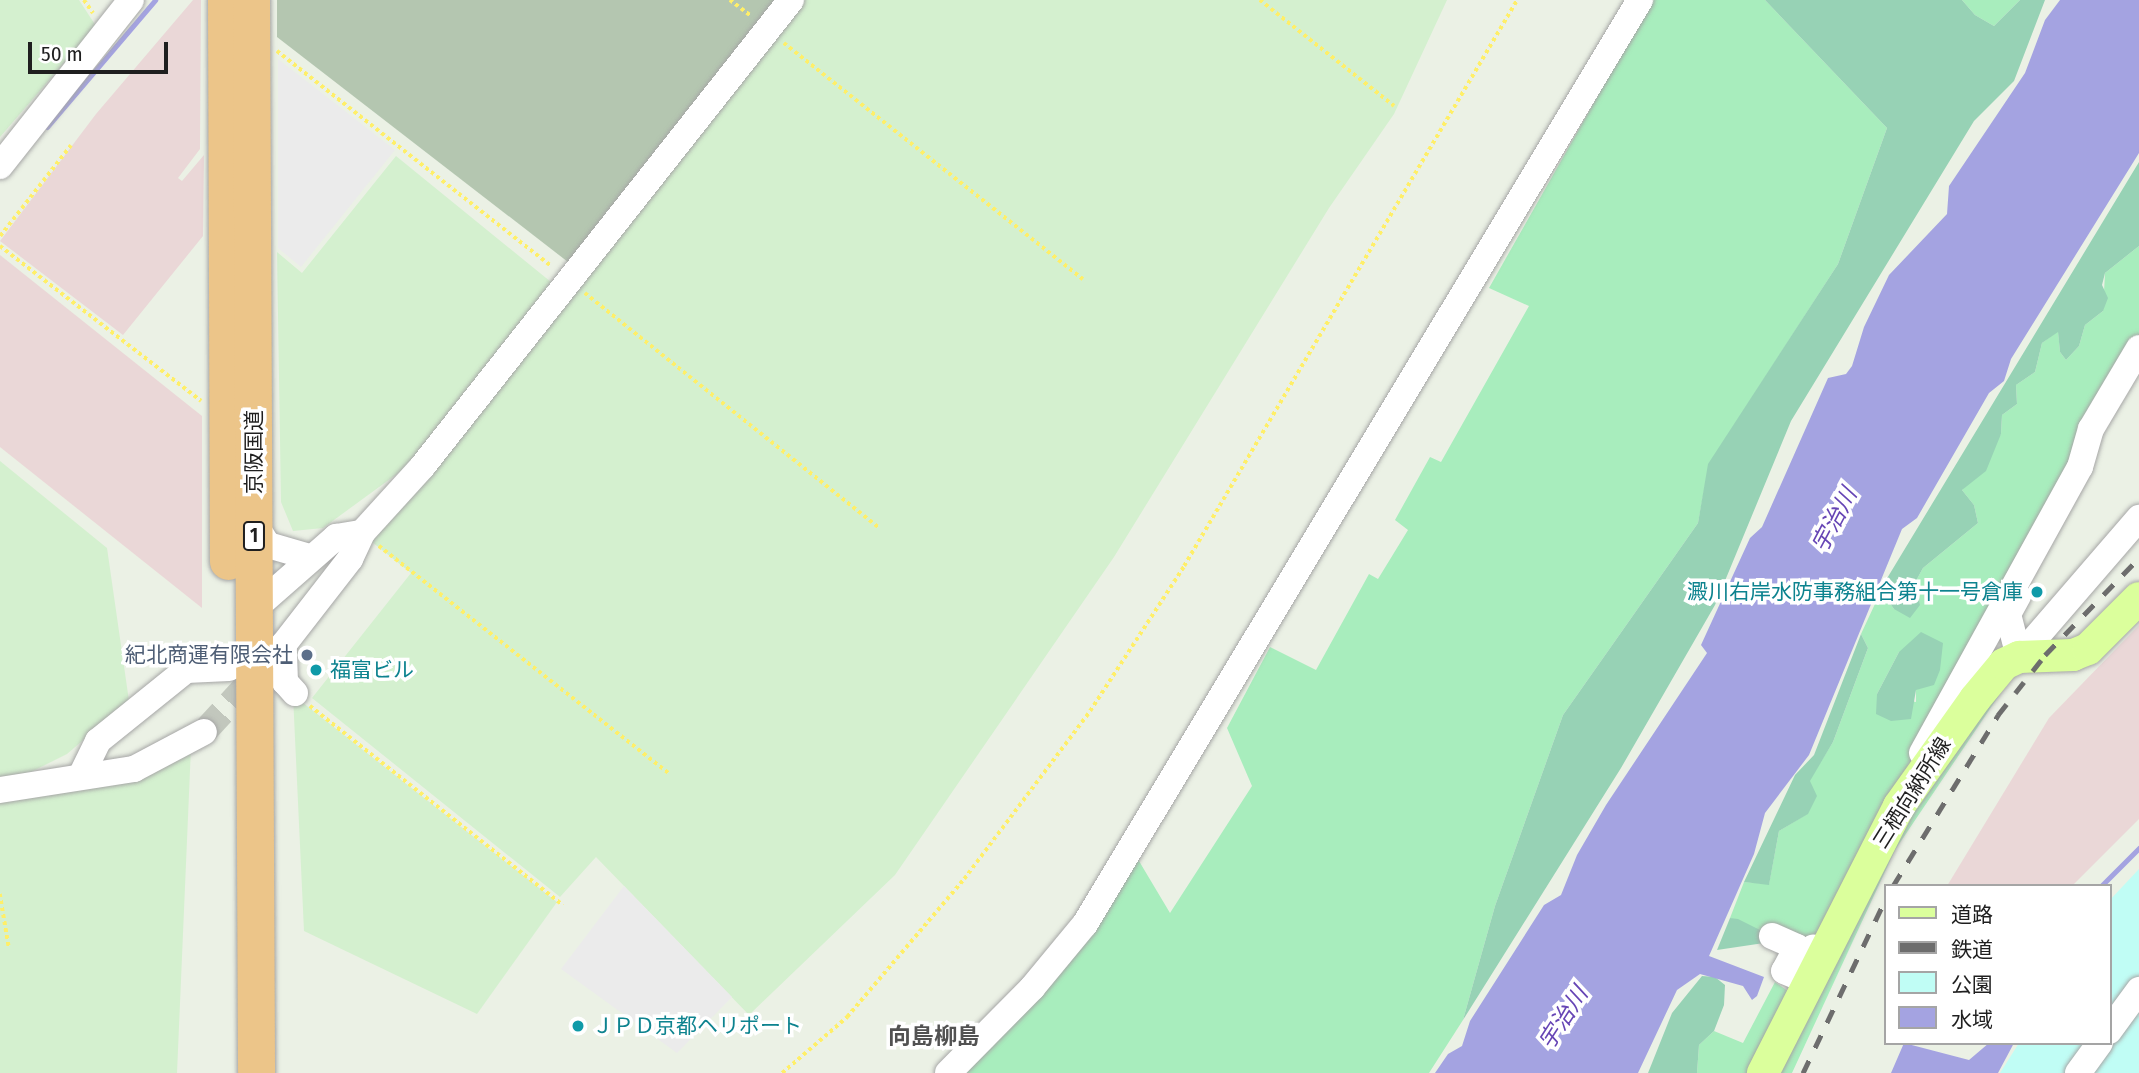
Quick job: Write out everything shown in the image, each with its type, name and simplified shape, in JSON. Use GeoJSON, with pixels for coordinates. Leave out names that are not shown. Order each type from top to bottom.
{"type":"FeatureCollection","features":[{"type":"Feature","properties":{"kind":"highway","name":"京阪国道"},"geometry":{"type":"LineString","coordinates":[[226,0],[232,1073]]}},
{"type":"Feature","properties":{"kind":"highway","name":"京阪国道"},"geometry":{"type":"LineString","coordinates":[[251,0],[256,1073]]}},
{"type":"Feature","properties":{"kind":"main road"},"geometry":{"type":"LineString","coordinates":[[2019,657],[2073,655],[2088,649],[2139,598]]}},
{"type":"Feature","properties":{"kind":"main road","name":"三栖向納所線"},"geometry":{"type":"LineString","coordinates":[[1763,1073],[1899,806],[1975,699],[2004,664],[2019,657]]}},
{"type":"Feature","properties":{"kind":"street"},"geometry":{"type":"LineString","coordinates":[[0,166],[131,0]]}},
{"type":"Feature","properties":{"kind":"street"},"geometry":{"type":"LineString","coordinates":[[295,694],[285,682],[284,644],[350,559],[362,533],[422,467],[791,0]]}},
{"type":"Feature","properties":{"kind":"street"},"geometry":{"type":"LineString","coordinates":[[948,1073],[1032,988],[1107,890],[1640,0]]}},
{"type":"Feature","properties":{"kind":"street"},"geometry":{"type":"LineString","coordinates":[[1772,936],[1797,947],[1784,971],[1798,977],[2080,467],[2091,429],[2139,348]]}},
{"type":"Feature","properties":{"kind":"street"},"geometry":{"type":"LineString","coordinates":[[2019,657],[2008,614],[2139,363]]}},
{"type":"Feature","properties":{"kind":"street"},"geometry":{"type":"LineString","coordinates":[[2019,657],[2139,518]]}},
{"type":"Feature","properties":{"kind":"street"},"geometry":{"type":"LineString","coordinates":[[254,523],[268,545],[309,557]]}},
{"type":"Feature","properties":{"kind":"street"},"geometry":{"type":"LineString","coordinates":[[253,610],[309,557],[336,537],[362,533]]}},
{"type":"Feature","properties":{"kind":"street"},"geometry":{"type":"LineString","coordinates":[[1995,621],[2019,657]]}},
{"type":"Feature","properties":{"kind":"street"},"geometry":{"type":"LineString","coordinates":[[81,776],[99,741],[186,670],[229,668]]}},
{"type":"Feature","properties":{"kind":"street"},"geometry":{"type":"LineString","coordinates":[[0,790],[134,769],[204,732]]}},
{"type":"Feature","properties":{"kind":"street"},"geometry":{"type":"LineString","coordinates":[[2111,1028],[2139,990]]}},
{"type":"Feature","properties":{"kind":"street"},"geometry":{"type":"LineString","coordinates":[[2078,1073],[2099,1045]]}},
{"type":"Feature","properties":{"kind":"path"},"geometry":{"type":"LineString","coordinates":[[730,0],[1083,279]]}},
{"type":"Feature","properties":{"kind":"path"},"geometry":{"type":"LineString","coordinates":[[1260,0],[1394,106]]}},
{"type":"Feature","properties":{"kind":"path"},"geometry":{"type":"LineString","coordinates":[[782,1073],[856,1007],[964,879],[1090,711],[1184,566],[1517,0]]}},
{"type":"Feature","properties":{"kind":"path"},"geometry":{"type":"LineString","coordinates":[[0,236],[71,145]]}},
{"type":"Feature","properties":{"kind":"path"},"geometry":{"type":"LineString","coordinates":[[0,246],[227,421]]}},
{"type":"Feature","properties":{"kind":"path"},"geometry":{"type":"LineString","coordinates":[[362,533],[669,773]]}},
{"type":"Feature","properties":{"kind":"path"},"geometry":{"type":"LineString","coordinates":[[295,694],[563,905]]}},
{"type":"Feature","properties":{"kind":"path"},"geometry":{"type":"LineString","coordinates":[[0,894],[9,948]]}},
{"type":"Feature","properties":{"kind":"shaded area"},"geometry":{"type":"Polygon","coordinates":[[[0,0],[79,0],[96,26],[0,137],[0,0]]]}},
{"type":"Feature","properties":{"kind":"shaded area"},"geometry":{"type":"Polygon","coordinates":[[[193,0],[201,0],[200,149],[178,178],[182,181],[204,155],[203,236],[123,335],[0,241],[96,114],[193,0]]]}},
{"type":"Feature","properties":{"kind":"shaded area"},"geometry":{"type":"Polygon","coordinates":[[[277,0],[781,0],[568,262],[277,37],[277,0]]]}},
{"type":"Feature","properties":{"kind":"shaded area"},"geometry":{"type":"Polygon","coordinates":[[[800,0],[1447,0],[1394,114],[1329,208],[1114,557],[895,875],[749,1015],[596,857],[560,897],[312,698],[411,573],[372,542],[800,0]]]}},
{"type":"Feature","properties":{"kind":"shaded area"},"geometry":{"type":"Polygon","coordinates":[[[278,59],[395,150],[301,267],[278,248],[278,59]]]}},
{"type":"Feature","properties":{"kind":"shaded area"},"geometry":{"type":"Polygon","coordinates":[[[396,156],[551,282],[416,460],[323,528],[293,531],[281,502],[277,252],[302,273],[396,156]]]}},
{"type":"Feature","properties":{"kind":"shaded area"},"geometry":{"type":"Polygon","coordinates":[[[0,255],[202,416],[202,608],[0,447],[0,255]]]}},
{"type":"Feature","properties":{"kind":"shaded area"},"geometry":{"type":"Polygon","coordinates":[[[0,461],[107,548],[129,701],[67,754],[19,778],[0,781],[0,461]]]}},
{"type":"Feature","properties":{"kind":"shaded area"},"geometry":{"type":"Polygon","coordinates":[[[2139,625],[2139,819],[2074,884],[1948,884],[2049,718],[2139,625]]]}},
{"type":"Feature","properties":{"kind":"shaded area"},"geometry":{"type":"Polygon","coordinates":[[[293,695],[557,902],[477,1014],[304,931],[293,695]]]}},
{"type":"Feature","properties":{"kind":"shaded area"},"geometry":{"type":"Polygon","coordinates":[[[191,747],[177,1073],[0,1073],[0,797],[191,747]]]}},
{"type":"Feature","properties":{"kind":"shaded area"},"geometry":{"type":"Polygon","coordinates":[[[624,886],[732,997],[677,1053],[561,969],[624,886]]]}},
{"type":"Feature","properties":{"kind":"green space"},"geometry":{"type":"Polygon","coordinates":[[[1652,0],[1765,0],[1887,128],[1838,264],[1709,464],[1698,523],[1563,715],[1495,906],[1463,1020],[1429,1073],[951,1073],[1136,856],[1170,913],[1252,786],[1227,728],[1270,647],[1316,670],[1369,574],[1378,579],[1408,530],[1395,520],[1430,457],[1441,462],[1529,306],[1489,288],[1652,0]]]}},
{"type":"Feature","properties":{"kind":"green space"},"geometry":{"type":"Polygon","coordinates":[[[1765,0],[1962,0],[1975,15],[1994,26],[2020,0],[2045,0],[2014,81],[1974,121],[1791,421],[1715,605],[1621,768],[1463,1020],[1495,906],[1563,715],[1698,523],[1708,464],[1838,264],[1887,128],[1765,0]]]}},
{"type":"Feature","properties":{"kind":"green space"},"geometry":{"type":"Polygon","coordinates":[[[1962,0],[2020,0],[1994,26],[1975,15],[1962,0]]]}},
{"type":"Feature","properties":{"kind":"green space"},"geometry":{"type":"Polygon","coordinates":[[[2139,162],[2139,246],[2105,273],[2102,285],[2108,298],[2103,311],[2085,325],[2079,346],[2066,360],[2060,352],[2058,332],[2042,343],[2035,372],[2016,385],[2017,404],[2002,415],[2001,434],[1986,471],[1962,490],[1974,505],[1978,523],[1923,568],[1917,579],[1920,605],[1910,618],[1894,609],[1881,591],[1886,580],[2139,162]]]}},
{"type":"Feature","properties":{"kind":"green space"},"geometry":{"type":"Polygon","coordinates":[[[2139,246],[2139,348],[1798,977],[1797,947],[1730,918],[1744,882],[1769,884],[1779,831],[1807,814],[1809,781],[1833,742],[1868,648],[1861,634],[1881,591],[1894,609],[1920,605],[1917,579],[1923,568],[1978,523],[1974,505],[1962,490],[2001,434],[2002,415],[2017,404],[2016,385],[2035,372],[2042,343],[2058,331],[2060,352],[2066,360],[2079,346],[2085,325],[2103,311],[2105,273],[2139,246]],[[1899,652],[1877,694],[1916,702],[1916,689],[1899,652]]]}},
{"type":"Feature","properties":{"kind":"green space"},"geometry":{"type":"Polygon","coordinates":[[[1921,632],[1943,643],[1940,670],[1934,685],[1916,690],[1911,719],[1891,721],[1876,714],[1877,694],[1899,652],[1921,632]]]}},
{"type":"Feature","properties":{"kind":"green space"},"geometry":{"type":"Polygon","coordinates":[[[1861,634],[1868,648],[1833,742],[1810,781],[1817,796],[1808,814],[1779,831],[1769,885],[1744,882],[1795,775],[1814,755],[1861,634]]]}},
{"type":"Feature","properties":{"kind":"green space"},"geometry":{"type":"Polygon","coordinates":[[[2010,679],[1895,850],[1792,1073],[1774,1073],[1911,797],[2010,679]]]}},
{"type":"Feature","properties":{"kind":"green space"},"geometry":{"type":"Polygon","coordinates":[[[2139,869],[2139,1073],[2000,1073],[2018,1045],[2111,1045],[2111,899],[2139,869]]]}},
{"type":"Feature","properties":{"kind":"green space"},"geometry":{"type":"Polygon","coordinates":[[[1730,918],[1738,919],[1772,936],[1764,943],[1717,950],[1730,918]]]}},
{"type":"Feature","properties":{"kind":"green space"},"geometry":{"type":"Polygon","coordinates":[[[1702,976],[1715,977],[1725,985],[1724,1005],[1714,1031],[1699,1045],[1697,1073],[1648,1073],[1672,1013],[1702,976]]]}},
{"type":"Feature","properties":{"kind":"green space"},"geometry":{"type":"Polygon","coordinates":[[[1775,982],[1792,994],[1752,1073],[1697,1073],[1699,1045],[1714,1031],[1743,1043],[1775,982]]]}},
{"type":"Feature","properties":{"kind":"water","name":"宇治川"},"geometry":{"type":"Polygon","coordinates":[[[2060,0],[2139,0],[2139,153],[2011,359],[2004,381],[1989,393],[1917,518],[1902,529],[1809,755],[1765,813],[1754,854],[1709,956],[1764,977],[1757,996],[1752,1000],[1743,986],[1700,974],[1677,990],[1638,1073],[1435,1073],[1448,1054],[1462,1046],[1470,1021],[1544,905],[1561,895],[1577,855],[1606,805],[1707,653],[1701,645],[1750,538],[1762,527],[1828,378],[1846,374],[1852,366],[1864,327],[1889,275],[1947,214],[1949,186],[2025,73],[2045,20],[2060,0]]]}},
{"type":"Feature","properties":{"kind":"water"},"geometry":{"type":"Polygon","coordinates":[[[1903,1045],[1969,1060],[1987,1045],[2013,1045],[1998,1073],[1891,1073],[1903,1045]]]}},
{"type":"Feature","properties":{"kind":"waterway"},"geometry":{"type":"LineString","coordinates":[[47,127],[155,0]]}},
{"type":"Feature","properties":{"kind":"waterway"},"geometry":{"type":"LineString","coordinates":[[2103,884],[2139,848]]}},
{"type":"Feature","properties":{"kind":"tunnel"},"geometry":{"type":"LineString","coordinates":[[204,732],[260,671]]}},
{"type":"Feature","properties":{"kind":"railway"},"geometry":{"type":"LineString","coordinates":[[1894,884],[1998,715],[2045,655],[2139,558]]}},
{"type":"Feature","properties":{"kind":"railway"},"geometry":{"type":"LineString","coordinates":[[1803,1073],[1884,902]]}},
{"type":"Feature","properties":{"kind":"place","name":"澱川右岸水防事務組合第十一号倉庫"},"geometry":{"type":"Point","coordinates":[2037,592]}},
{"type":"Feature","properties":{"kind":"place","name":"紀北商運有限会社"},"geometry":{"type":"Point","coordinates":[307,655]}},
{"type":"Feature","properties":{"kind":"place","name":"福富ビル"},"geometry":{"type":"Point","coordinates":[316,670]}},
{"type":"Feature","properties":{"kind":"place","name":"ＪＰＤ京都ヘリポート"},"geometry":{"type":"Point","coordinates":[578,1026]}},
{"type":"Feature","properties":{"kind":"district","name":"向島柳島"},"geometry":{"type":"Point","coordinates":[934,1036]}}]}
